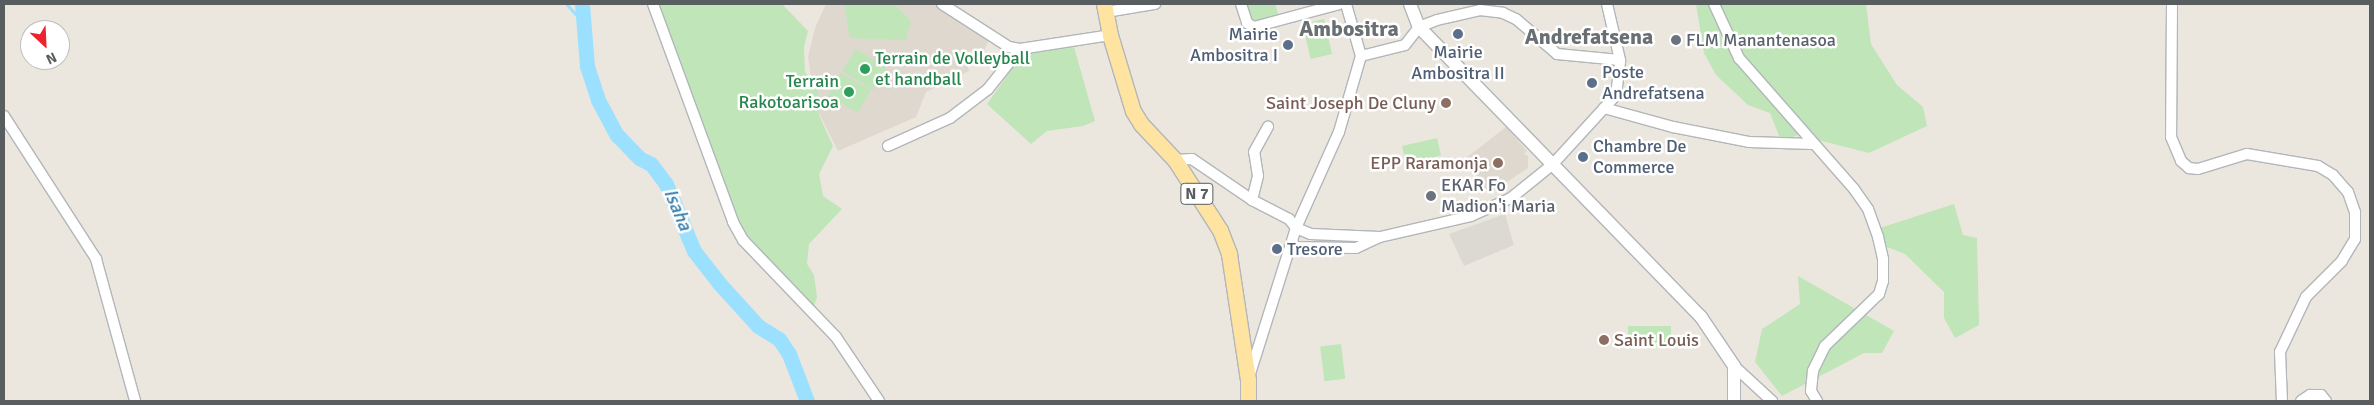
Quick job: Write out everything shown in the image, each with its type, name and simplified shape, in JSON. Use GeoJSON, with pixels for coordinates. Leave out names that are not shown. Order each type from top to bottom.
{"type":"FeatureCollection","features":[{"type":"Feature","properties":{"kind":"main road","name":"N 7"},"geometry":{"type":"LineString","coordinates":[[1105,8],[1110,35],[1133,111],[1141,124],[1175,160],[1220,230],[1229,254],[1248,380],[1248,401]]}},
{"type":"Feature","properties":{"kind":"street"},"geometry":{"type":"LineString","coordinates":[[653,4],[743,240],[836,337],[879,401]]}},
{"type":"Feature","properties":{"kind":"street"},"geometry":{"type":"LineString","coordinates":[[942,4],[1009,47],[1020,49],[1110,35]]}},
{"type":"Feature","properties":{"kind":"street"},"geometry":{"type":"LineString","coordinates":[[1105,8],[1155,4]]}},
{"type":"Feature","properties":{"kind":"street"},"geometry":{"type":"LineString","coordinates":[[1241,4],[1247,24],[1254,27],[1339,4]]}},
{"type":"Feature","properties":{"kind":"street"},"geometry":{"type":"LineString","coordinates":[[1248,380],[1292,247],[1296,228],[1339,132],[1362,56],[1346,4]]}},
{"type":"Feature","properties":{"kind":"street"},"geometry":{"type":"LineString","coordinates":[[1410,4],[1419,27],[1702,317],[1734,366],[1772,401]]}},
{"type":"Feature","properties":{"kind":"street"},"geometry":{"type":"LineString","coordinates":[[1292,247],[1356,248],[1380,237],[1471,216],[1511,198],[1553,164],[1616,95],[1620,76],[1620,60],[1607,4]]}},
{"type":"Feature","properties":{"kind":"street"},"geometry":{"type":"LineString","coordinates":[[1714,4],[1740,58],[1868,209],[1884,259],[1879,294],[1825,346],[1813,371],[1811,391],[1817,401]]}},
{"type":"Feature","properties":{"kind":"street"},"geometry":{"type":"LineString","coordinates":[[2172,4],[2171,137],[2181,161],[2189,168],[2198,170],[2246,154],[2318,166],[2333,175],[2348,192],[2354,212],[2355,239],[2342,261],[2306,297],[2280,352],[2282,401]]}},
{"type":"Feature","properties":{"kind":"street"},"geometry":{"type":"LineString","coordinates":[[1362,56],[1405,45],[1419,27],[1480,10],[1503,13],[1557,54],[1620,60]]}},
{"type":"Feature","properties":{"kind":"street"},"geometry":{"type":"LineString","coordinates":[[888,146],[950,118],[988,89],[1020,49]]}},
{"type":"Feature","properties":{"kind":"street"},"geometry":{"type":"LineString","coordinates":[[1604,108],[1673,127],[1749,142],[1813,144]]}},
{"type":"Feature","properties":{"kind":"street"},"geometry":{"type":"LineString","coordinates":[[4,116],[96,259],[135,401]]}},
{"type":"Feature","properties":{"kind":"street"},"geometry":{"type":"LineString","coordinates":[[1252,200],[1258,176],[1254,152],[1268,127]]}},
{"type":"Feature","properties":{"kind":"street"},"geometry":{"type":"LineString","coordinates":[[1175,160],[1192,159],[1252,200],[1289,220],[1296,228],[1312,234],[1380,237]]}},
{"type":"Feature","properties":{"kind":"street"},"geometry":{"type":"LineString","coordinates":[[1734,366],[1734,401]]}},
{"type":"Feature","properties":{"kind":"street"},"geometry":{"type":"LineString","coordinates":[[2301,401],[2310,394],[2321,395],[2326,401]]}},
{"type":"Feature","properties":{"kind":"shaded area"},"geometry":{"type":"Polygon","coordinates":[[[826,4],[935,4],[989,39],[984,51],[963,52],[969,71],[926,92],[916,117],[838,151],[815,105],[808,57],[815,28],[826,4]]]}},
{"type":"Feature","properties":{"kind":"shaded area","name":"EPP Raramonja"},"geometry":{"type":"Polygon","coordinates":[[[1506,127],[1527,151],[1524,154],[1528,156],[1528,168],[1489,194],[1466,158],[1506,127]]]}},
{"type":"Feature","properties":{"kind":"shaded area"},"geometry":{"type":"Polygon","coordinates":[[[1505,214],[1514,245],[1464,266],[1449,234],[1505,214]]]}},
{"type":"Feature","properties":{"kind":"green space"},"geometry":{"type":"Polygon","coordinates":[[[656,4],[782,4],[808,31],[804,47],[805,72],[817,87],[819,115],[833,146],[819,174],[823,196],[842,209],[809,244],[807,264],[814,275],[817,297],[814,306],[745,238],[656,4]]]}},
{"type":"Feature","properties":{"kind":"green space"},"geometry":{"type":"Polygon","coordinates":[[[844,4],[894,4],[911,21],[906,40],[850,38],[844,4]]]}},
{"type":"Feature","properties":{"kind":"green space"},"geometry":{"type":"Polygon","coordinates":[[[1245,4],[1275,4],[1279,16],[1253,22],[1247,18],[1245,4]]]}},
{"type":"Feature","properties":{"kind":"green space"},"geometry":{"type":"Polygon","coordinates":[[[1696,4],[1866,4],[1871,44],[1897,85],[1923,107],[1927,126],[1869,153],[1798,135],[1781,141],[1770,113],[1748,105],[1716,75],[1704,53],[1696,4]]]}},
{"type":"Feature","properties":{"kind":"green space"},"geometry":{"type":"Polygon","coordinates":[[[1324,19],[1332,54],[1311,59],[1303,24],[1324,19]]]}},
{"type":"Feature","properties":{"kind":"green space"},"geometry":{"type":"Polygon","coordinates":[[[1074,47],[1095,121],[1083,126],[1047,131],[1031,144],[987,104],[1022,55],[1074,47]]]}},
{"type":"Feature","properties":{"kind":"green space","name":"Terrain de Volleyball et handball"},"geometry":{"type":"Polygon","coordinates":[[[856,49],[887,68],[873,90],[842,71],[856,49]]]}},
{"type":"Feature","properties":{"kind":"green space","name":"Terrain Rakotoarisoa"},"geometry":{"type":"Polygon","coordinates":[[[840,73],[871,90],[858,113],[827,96],[840,73]]]}},
{"type":"Feature","properties":{"kind":"green space"},"geometry":{"type":"Polygon","coordinates":[[[1437,138],[1441,156],[1406,164],[1402,146],[1437,138]]]}},
{"type":"Feature","properties":{"kind":"green space"},"geometry":{"type":"Polygon","coordinates":[[[1954,204],[1963,235],[1977,238],[1979,325],[1955,338],[1944,318],[1944,292],[1905,254],[1882,245],[1880,228],[1954,204]]]}},
{"type":"Feature","properties":{"kind":"green space"},"geometry":{"type":"Polygon","coordinates":[[[1798,276],[1894,331],[1882,353],[1864,353],[1782,396],[1755,362],[1762,329],[1800,304],[1798,276]]]}},
{"type":"Feature","properties":{"kind":"green space"},"geometry":{"type":"Polygon","coordinates":[[[1628,326],[1671,326],[1671,345],[1628,345],[1628,326]]]}},
{"type":"Feature","properties":{"kind":"green space"},"geometry":{"type":"Polygon","coordinates":[[[1341,344],[1345,379],[1324,381],[1320,347],[1341,344]]]}},
{"type":"Feature","properties":{"kind":"waterway"},"geometry":{"type":"LineString","coordinates":[[567,4],[581,20]]}},
{"type":"Feature","properties":{"kind":"waterway","name":"Isaha"},"geometry":{"type":"LineString","coordinates":[[582,4],[587,66],[598,100],[617,135],[639,158],[651,164],[666,184],[694,251],[718,282],[758,326],[779,339],[789,354],[807,401]]}},
{"type":"Feature","properties":{"kind":"place","name":"Mairie Ambositra II"},"geometry":{"type":"Point","coordinates":[1458,34]}},
{"type":"Feature","properties":{"kind":"place","name":"FLM Manantenasoa"},"geometry":{"type":"Point","coordinates":[1676,40]}},
{"type":"Feature","properties":{"kind":"place","name":"Mairie Ambositra I"},"geometry":{"type":"Point","coordinates":[1288,45]}},
{"type":"Feature","properties":{"kind":"place","name":"Terrain de Volleyball et handball"},"geometry":{"type":"Point","coordinates":[865,69]}},
{"type":"Feature","properties":{"kind":"place","name":"Poste Andrefatsena"},"geometry":{"type":"Point","coordinates":[1592,83]}},
{"type":"Feature","properties":{"kind":"place","name":"Terrain Rakotoarisoa"},"geometry":{"type":"Point","coordinates":[849,92]}},
{"type":"Feature","properties":{"kind":"place","name":"Saint Joseph De Cluny"},"geometry":{"type":"Point","coordinates":[1446,103]}},
{"type":"Feature","properties":{"kind":"place","name":"Chambre De Commerce"},"geometry":{"type":"Point","coordinates":[1583,157]}},
{"type":"Feature","properties":{"kind":"place","name":"EPP Raramonja"},"geometry":{"type":"Point","coordinates":[1498,163]}},
{"type":"Feature","properties":{"kind":"place","name":"EKAR Fo Madion'i Maria"},"geometry":{"type":"Point","coordinates":[1431,196]}},
{"type":"Feature","properties":{"kind":"place","name":"Tresore"},"geometry":{"type":"Point","coordinates":[1277,249]}},
{"type":"Feature","properties":{"kind":"place","name":"Saint Louis"},"geometry":{"type":"Point","coordinates":[1604,340]}},
{"type":"Feature","properties":{"kind":"district","name":"Ambositra"},"geometry":{"type":"Point","coordinates":[1349,29]}},
{"type":"Feature","properties":{"kind":"district","name":"Andrefatsena"},"geometry":{"type":"Point","coordinates":[1589,37]}}]}
